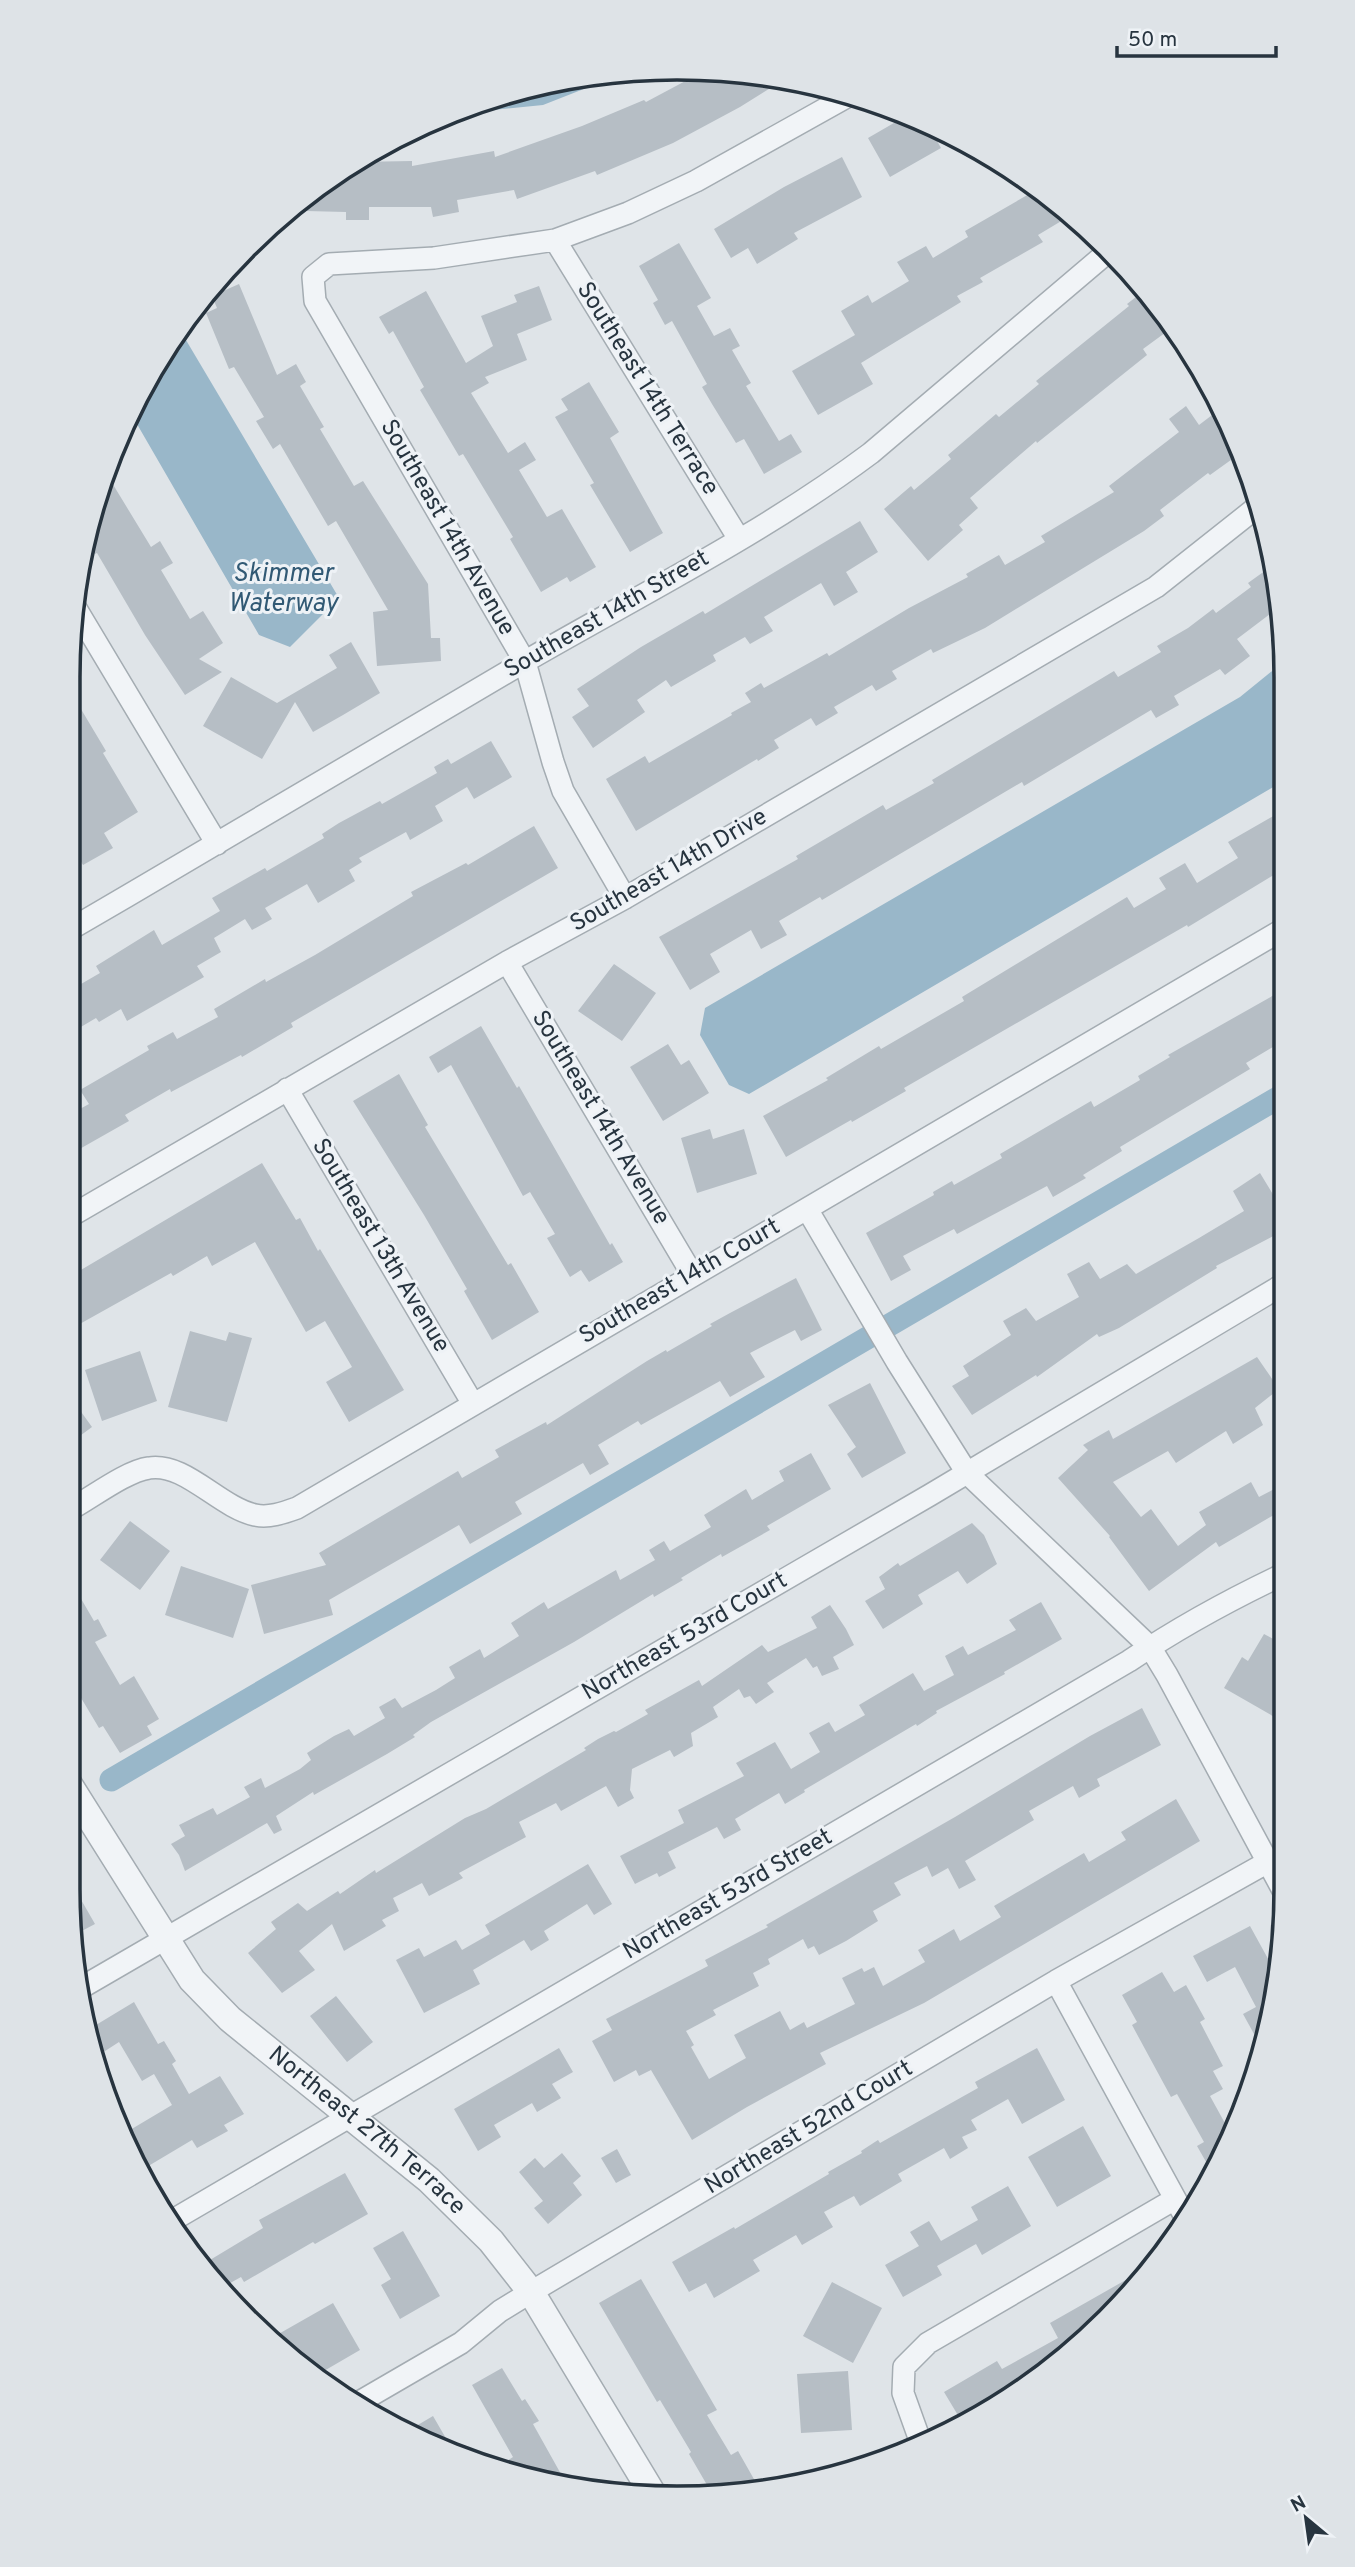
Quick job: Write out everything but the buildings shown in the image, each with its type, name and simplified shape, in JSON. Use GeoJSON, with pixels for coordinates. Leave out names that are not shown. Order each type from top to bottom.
{"type":"FeatureCollection","features":[{"type":"Feature","properties":{"kind":"street"},"geometry":{"type":"LineString","coordinates":[[555,240],[628,213],[696,181],[837,102]]}},
{"type":"Feature","properties":{"kind":"street","name":"Southeast 14th Avenue"},"geometry":{"type":"LineString","coordinates":[[555,240],[434,258],[329,264],[313,276],[315,301],[525,662],[563,790],[625,898]]}},
{"type":"Feature","properties":{"kind":"street","name":"Southeast 14th Terrace"},"geometry":{"type":"LineString","coordinates":[[555,240],[739,539]]}},
{"type":"Feature","properties":{"kind":"street","name":"Southeast 14th Street"},"geometry":{"type":"LineString","coordinates":[[80,924],[831,483],[871,453],[1102,257]]}},
{"type":"Feature","properties":{"kind":"street","name":"Southeast 14th Drive"},"geometry":{"type":"LineString","coordinates":[[80,1211],[507,962],[625,898],[1156,587],[1251,512]]}},
{"type":"Feature","properties":{"kind":"street"},"geometry":{"type":"LineString","coordinates":[[84,622],[217,844]]}},
{"type":"Feature","properties":{"kind":"street","name":"Southeast 14th Court"},"geometry":{"type":"LineString","coordinates":[[80,1504],[121,1480],[149,1468],[173,1469],[233,1507],[257,1516],[276,1515],[297,1508],[1274,935]]}},
{"type":"Feature","properties":{"kind":"street","name":"Southeast 14th Avenue"},"geometry":{"type":"LineString","coordinates":[[507,962],[692,1275]]}},
{"type":"Feature","properties":{"kind":"street","name":"Southeast 13th Avenue"},"geometry":{"type":"LineString","coordinates":[[287,1089],[473,1404]]}},
{"type":"Feature","properties":{"kind":"street"},"geometry":{"type":"LineString","coordinates":[[807,1209],[951,1452],[967,1473],[1150,1647],[1274,1873]]}},
{"type":"Feature","properties":{"kind":"street","name":"Northeast 53rd Court"},"geometry":{"type":"LineString","coordinates":[[89,1983],[967,1473],[1274,1289]]}},
{"type":"Feature","properties":{"kind":"street","name":"Northeast 53rd Street"},"geometry":{"type":"LineString","coordinates":[[178,2217],[1150,1647],[1274,1579]]}},
{"type":"Feature","properties":{"kind":"street","name":"Northeast 27th Terrace"},"geometry":{"type":"LineString","coordinates":[[80,1802],[192,1980],[230,2019],[429,2180],[491,2241],[531,2292],[648,2485]]}},
{"type":"Feature","properties":{"kind":"street","name":"Northeast 52nd Court"},"geometry":{"type":"LineString","coordinates":[[366,2398],[461,2343],[500,2311],[531,2292],[1056,1981],[1268,1862]]}},
{"type":"Feature","properties":{"kind":"street"},"geometry":{"type":"LineString","coordinates":[[918,2436],[903,2393],[904,2367],[928,2343],[1179,2207],[1056,1981]]}},
{"type":"Feature","properties":{"kind":"water"},"geometry":{"type":"Polygon","coordinates":[[[586,88],[543,105],[493,110],[586,88]]]}},
{"type":"Feature","properties":{"kind":"water","name":"Skimmer Waterway"},"geometry":{"type":"Polygon","coordinates":[[[186,340],[339,598],[290,647],[259,635],[137,424],[160,379],[186,340]]]}},
{"type":"Feature","properties":{"kind":"water"},"geometry":{"type":"Polygon","coordinates":[[[1274,670],[1274,787],[749,1094],[729,1085],[700,1035],[705,1008],[1240,697],[1274,670]]]}},
{"type":"Feature","properties":{"kind":"waterway"},"geometry":{"type":"LineString","coordinates":[[111,1780],[1274,1100]]}}]}
